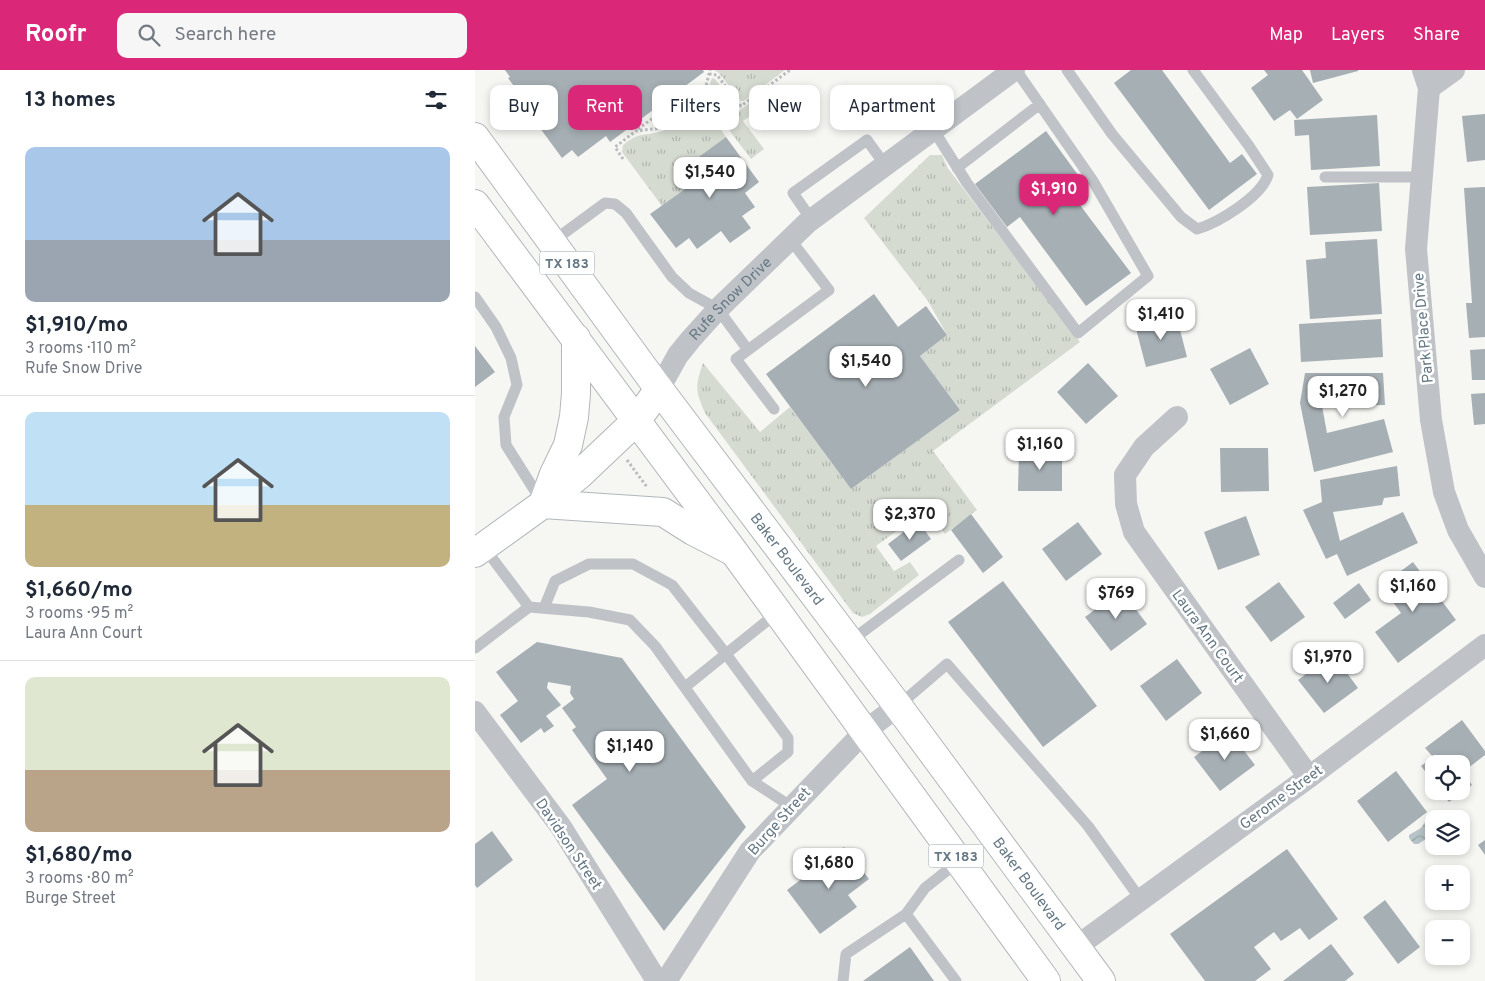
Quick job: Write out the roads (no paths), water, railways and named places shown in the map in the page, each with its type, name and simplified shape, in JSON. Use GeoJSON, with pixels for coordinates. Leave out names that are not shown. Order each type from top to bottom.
{"type":"FeatureCollection","features":[{"type":"Feature","properties":{"kind":"main road","name":"Baker Boulevard"},"geometry":{"type":"LineString","coordinates":[[475,137],[659,389],[898,706],[1101,981]]}},
{"type":"Feature","properties":{"kind":"main road","name":"TX 183"},"geometry":{"type":"LineString","coordinates":[[478,213],[576,338],[637,420],[1046,981]]}},
{"type":"Feature","properties":{"kind":"main road"},"geometry":{"type":"LineString","coordinates":[[576,338],[574,417],[568,445],[554,474],[543,504],[663,512],[693,531],[734,552]]}},
{"type":"Feature","properties":{"kind":"main road","name":"Rufe Snow Drive"},"geometry":{"type":"LineString","coordinates":[[479,550],[543,504],[579,475],[637,420],[659,389]]}},
{"type":"Feature","properties":{"kind":"street","name":"Rufe Snow Drive"},"geometry":{"type":"LineString","coordinates":[[954,114],[1015,70]]}},
{"type":"Feature","properties":{"kind":"street"},"geometry":{"type":"LineString","coordinates":[[1426,79],[1454,70]]}},
{"type":"Feature","properties":{"kind":"street","name":"Park Place Drive"},"geometry":{"type":"LineString","coordinates":[[1426,79],[1422,177],[1416,249],[1431,420],[1444,492],[1458,530],[1485,577]]}},
{"type":"Feature","properties":{"kind":"street","name":"Rufe Snow Drive"},"geometry":{"type":"LineString","coordinates":[[659,389],[678,355],[718,309],[811,219],[932,130]]}},
{"type":"Feature","properties":{"kind":"street","name":"Laura Ann Court"},"geometry":{"type":"LineString","coordinates":[[1177,417],[1144,447],[1125,475],[1126,504],[1134,532],[1309,777]]}},
{"type":"Feature","properties":{"kind":"street","name":"Gerome Street"},"geometry":{"type":"LineString","coordinates":[[1076,947],[1485,646]]}},
{"type":"Feature","properties":{"kind":"street","name":"Burge Street"},"geometry":{"type":"LineString","coordinates":[[666,981],[750,851],[865,731],[898,706]]}},
{"type":"Feature","properties":{"kind":"street","name":"Davidson Street"},"geometry":{"type":"LineString","coordinates":[[475,712],[561,827],[657,981]]}},
{"type":"Feature","properties":{"kind":"lane"},"geometry":{"type":"LineString","coordinates":[[934,130],[957,168],[1003,234],[1077,332],[1148,276],[1093,181],[1015,70]]}},
{"type":"Feature","properties":{"kind":"lane"},"geometry":{"type":"LineString","coordinates":[[1067,70],[1112,134],[1181,217],[1197,230],[1212,225],[1257,193],[1265,184],[1268,175],[1193,70]]}},
{"type":"Feature","properties":{"kind":"lane"},"geometry":{"type":"LineString","coordinates":[[957,168],[1040,104]]}},
{"type":"Feature","properties":{"kind":"lane"},"geometry":{"type":"LineString","coordinates":[[811,219],[793,194],[867,140],[885,165]]}},
{"type":"Feature","properties":{"kind":"lane"},"geometry":{"type":"LineString","coordinates":[[1325,177],[1422,177]]}},
{"type":"Feature","properties":{"kind":"lane"},"geometry":{"type":"LineString","coordinates":[[552,242],[605,204],[615,204],[627,213],[672,277],[689,293],[718,309],[748,350]]}},
{"type":"Feature","properties":{"kind":"lane"},"geometry":{"type":"LineString","coordinates":[[773,409],[736,359],[829,290],[790,239]]}},
{"type":"Feature","properties":{"kind":"lane"},"geometry":{"type":"LineString","coordinates":[[475,297],[496,327],[511,358],[517,386],[504,417],[506,445],[543,504]]}},
{"type":"Feature","properties":{"kind":"lane"},"geometry":{"type":"LineString","coordinates":[[479,550],[529,607]]}},
{"type":"Feature","properties":{"kind":"lane"},"geometry":{"type":"LineString","coordinates":[[849,642],[959,560]]}},
{"type":"Feature","properties":{"kind":"lane"},"geometry":{"type":"LineString","coordinates":[[544,608],[555,581],[589,564],[633,564],[672,585],[788,738],[788,752],[752,781]]}},
{"type":"Feature","properties":{"kind":"lane"},"geometry":{"type":"LineString","coordinates":[[475,648],[529,607],[589,612],[630,620],[655,646],[752,781],[792,807]]}},
{"type":"Feature","properties":{"kind":"lane"},"geometry":{"type":"LineString","coordinates":[[685,687],[778,612]]}},
{"type":"Feature","properties":{"kind":"lane"},"geometry":{"type":"LineString","coordinates":[[898,706],[947,664],[1088,826],[1141,900]]}},
{"type":"Feature","properties":{"kind":"lane"},"geometry":{"type":"LineString","coordinates":[[843,981],[846,954],[906,914],[925,888],[959,861]]}},
{"type":"Feature","properties":{"kind":"lane"},"geometry":{"type":"LineString","coordinates":[[906,914],[956,981]]}},
{"type":"Feature","properties":{"kind":"water"},"geometry":{"type":"Polygon","coordinates":[[[1425,822],[1425,840],[1414,844],[1409,835],[1421,828],[1425,822]]]}}]}
